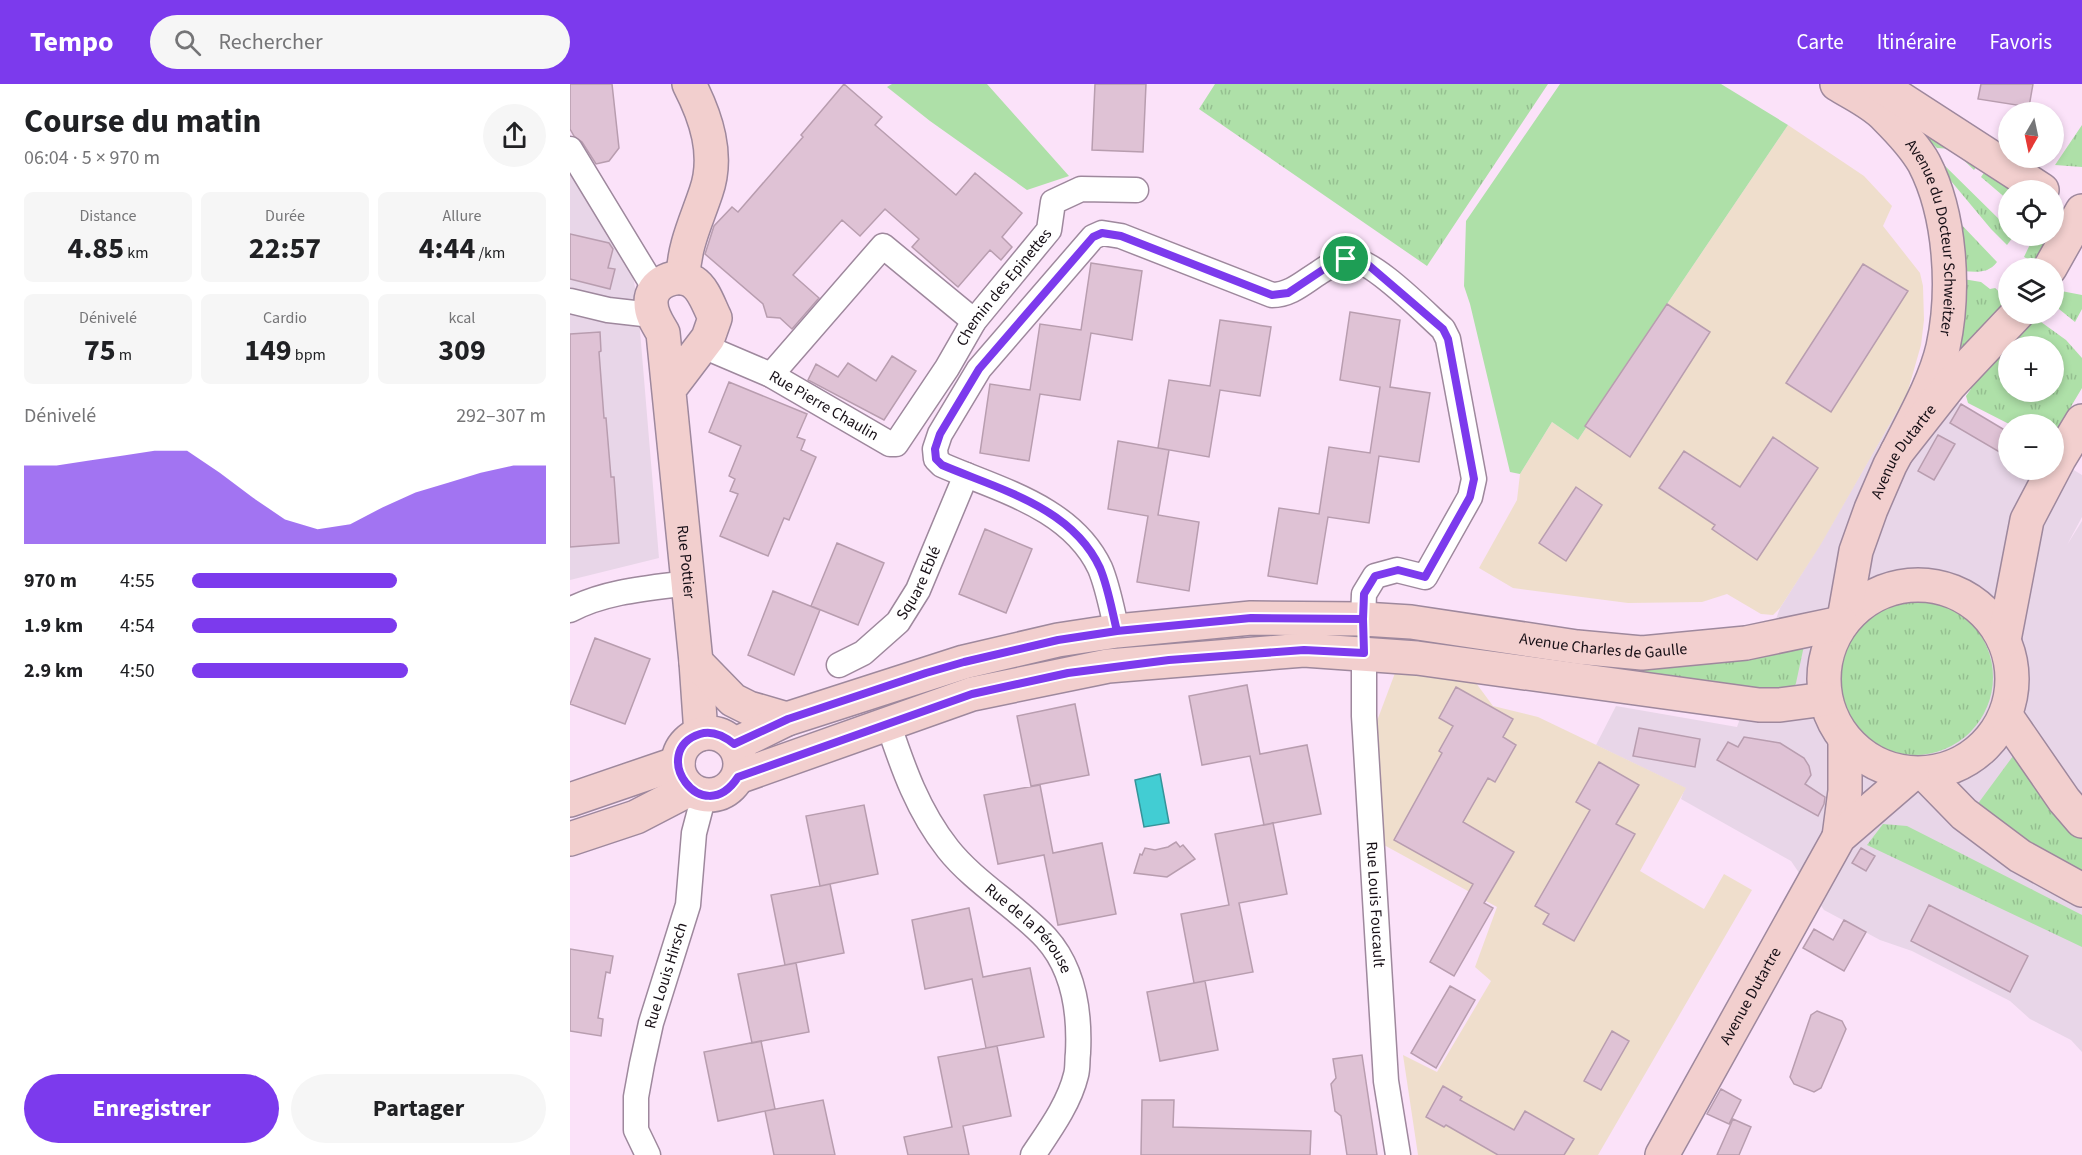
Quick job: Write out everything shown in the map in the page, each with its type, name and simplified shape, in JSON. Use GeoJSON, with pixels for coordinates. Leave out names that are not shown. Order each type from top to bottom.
{"type":"FeatureCollection","features":[{"type":"Feature","properties":{"kind":"main road","name":"Rue Pottier"},"geometry":{"type":"LineString","coordinates":[[688,84],[700,105],[705,120],[711,157],[706,191],[664,304],[702,734]]}},
{"type":"Feature","properties":{"kind":"main road","name":"Avenue du Docteur Schweitzer"},"geometry":{"type":"LineString","coordinates":[[1837,84],[1885,116],[1914,149],[1928,173],[1943,219],[1949,276],[1943,348],[1936,369],[1897,452]]}},
{"type":"Feature","properties":{"kind":"main road"},"geometry":{"type":"LineString","coordinates":[[1878,84],[2027,180]]}},
{"type":"Feature","properties":{"kind":"main road"},"geometry":{"type":"LineString","coordinates":[[2056,258],[2082,214],[2064,203]]}},
{"type":"Feature","properties":{"kind":"main road"},"geometry":{"type":"LineString","coordinates":[[670,388],[706,337],[700,289],[693,281],[664,304],[682,343],[706,337]]}},
{"type":"Feature","properties":{"kind":"main road","name":"Avenue Dutartre"},"geometry":{"type":"LineString","coordinates":[[1843,621],[1856,551],[1871,509],[1897,452],[1949,386],[2008,324]]}},
{"type":"Feature","properties":{"kind":"main road"},"geometry":{"type":"LineString","coordinates":[[2004,640],[2027,520],[2082,421]]}},
{"type":"Feature","properties":{"kind":"main road"},"geometry":{"type":"LineString","coordinates":[[1916,585],[1943,588],[1968,599],[1989,617],[2004,640],[2010,656],[2012,672],[2011,694],[2006,716],[1982,749],[1965,761],[1946,770],[1918,774],[1893,771],[1859,754],[1836,728],[1825,699],[1823,673],[1828,646],[1843,621],[1864,601],[1889,589],[1916,585]]}},
{"type":"Feature","properties":{"kind":"main road","name":"Avenue Charles de Gaulle"},"geometry":{"type":"LineString","coordinates":[[734,744],[788,719],[964,662],[1058,640],[1117,631],[1251,618],[1363,619],[1411,622],[1577,647],[1642,652],[1746,643],[1843,621]]}},
{"type":"Feature","properties":{"kind":"main road"},"geometry":{"type":"LineString","coordinates":[[1363,619],[1364,653]]}},
{"type":"Feature","properties":{"kind":"main road","name":"Avenue Charles de Gaulle"},"geometry":{"type":"LineString","coordinates":[[570,800],[691,783],[715,795],[724,792],[738,777],[888,723],[972,694],[1068,673],[1108,666],[1304,650],[1364,653],[1491,667],[1759,705],[1780,705],[1825,699]]}},
{"type":"Feature","properties":{"kind":"main road"},"geometry":{"type":"LineString","coordinates":[[696,662],[734,700],[748,708],[788,719]]}},
{"type":"Feature","properties":{"kind":"main road"},"geometry":{"type":"LineString","coordinates":[[2006,716],[2064,800],[2082,821]]}},
{"type":"Feature","properties":{"kind":"main road"},"geometry":{"type":"LineString","coordinates":[[691,783],[680,753],[692,738],[702,734],[719,734],[734,744],[741,760],[738,777]]}},
{"type":"Feature","properties":{"kind":"main road","name":"Avenue Dutartre"},"geometry":{"type":"LineString","coordinates":[[1662,1155],[1839,837],[1845,791],[1845,740]]}},
{"type":"Feature","properties":{"kind":"main road"},"geometry":{"type":"LineString","coordinates":[[1918,774],[1964,814],[2011,849],[2082,890]]}},
{"type":"Feature","properties":{"kind":"main road","name":"Avenue Dutartre"},"geometry":{"type":"LineString","coordinates":[[1839,837],[1918,774]]}},
{"type":"Feature","properties":{"kind":"main road","name":"Avenue Charles de Gaulle"},"geometry":{"type":"LineString","coordinates":[[570,839],[636,817],[691,783]]}},
{"type":"Feature","properties":{"kind":"street"},"geometry":{"type":"LineString","coordinates":[[570,149],[664,304],[608,310],[570,301]]}},
{"type":"Feature","properties":{"kind":"street","name":"Chemin des Epinettes"},"geometry":{"type":"LineString","coordinates":[[900,441],[974,321],[1049,230],[1053,202],[1081,189],[1136,190]]}},
{"type":"Feature","properties":{"kind":"street"},"geometry":{"type":"LineString","coordinates":[[1117,631],[1100,569],[1087,547],[1069,527],[1047,511],[942,465],[936,459],[935,449],[940,434],[979,369],[1093,237],[1102,233],[1121,236],[1272,295],[1288,293],[1327,267],[1346,259],[1357,259],[1379,273],[1443,329],[1448,339],[1474,479],[1470,497],[1425,577],[1398,570],[1375,576],[1364,594],[1363,619]]}},
{"type":"Feature","properties":{"kind":"street"},"geometry":{"type":"LineString","coordinates":[[771,375],[883,246],[974,321]]}},
{"type":"Feature","properties":{"kind":"street","name":"Rue Pierre Chaulin"},"geometry":{"type":"LineString","coordinates":[[706,337],[748,364],[890,444],[900,441]]}},
{"type":"Feature","properties":{"kind":"street","name":"Square Eblé"},"geometry":{"type":"LineString","coordinates":[[839,665],[863,653],[898,622],[918,590],[966,475]]}},
{"type":"Feature","properties":{"kind":"street"},"geometry":{"type":"LineString","coordinates":[[570,610],[587,600],[653,587],[689,584]]}},
{"type":"Feature","properties":{"kind":"street","name":"Rue Louis Foucault"},"geometry":{"type":"LineString","coordinates":[[1364,653],[1364,717],[1386,1081],[1398,1155]]}},
{"type":"Feature","properties":{"kind":"street","name":"Rue de la Pérouse"},"geometry":{"type":"LineString","coordinates":[[888,723],[917,801],[926,818],[950,851],[1047,939],[1065,965],[1075,999],[1079,1024],[1076,1075],[1062,1110],[1033,1155]]}},
{"type":"Feature","properties":{"kind":"street","name":"Rue Louis Hirsch"},"geometry":{"type":"LineString","coordinates":[[648,1155],[636,1130],[636,1097],[651,1023],[688,905],[694,833],[691,783]]}},
{"type":"Feature","properties":{"kind":"shaded area"},"geometry":{"type":"Polygon","coordinates":[[[1788,125],[1864,176],[1892,206],[1883,226],[1920,273],[1923,286],[1924,320],[1921,345],[1907,394],[1821,544],[1780,608],[1773,615],[1761,614],[1727,594],[1702,602],[1628,603],[1513,588],[1479,568],[1517,500],[1520,474],[1552,422],[1578,440],[1788,125]]]}},
{"type":"Feature","properties":{"kind":"shaded area"},"geometry":{"type":"Polygon","coordinates":[[[570,165],[632,269],[638,307],[659,558],[570,580],[570,165]]]}},
{"type":"Feature","properties":{"kind":"shaded area"},"geometry":{"type":"Polygon","coordinates":[[[1921,381],[1998,426],[1998,480],[2064,480],[2064,464],[2082,475],[2082,517],[2067,545],[2082,521],[2082,1052],[2071,1040],[2030,1019],[2010,1001],[1912,951],[1880,940],[1824,910],[1791,861],[1681,799],[1685,788],[1596,745],[1616,706],[1737,727],[1780,608],[1821,543],[1907,394],[1921,381]]]}},
{"type":"Feature","properties":{"kind":"shaded area"},"geometry":{"type":"Polygon","coordinates":[[[1395,673],[1476,683],[1493,706],[1538,717],[1686,788],[1640,871],[1704,909],[1724,874],[1752,890],[1598,1155],[1418,1155],[1403,1055],[1437,1072],[1491,981],[1475,967],[1497,907],[1384,845],[1377,721],[1395,673]]]}},
{"type":"Feature","properties":{"kind":"green space"},"geometry":{"type":"Polygon","coordinates":[[[892,84],[987,84],[1069,176],[1027,190],[930,121],[887,87],[892,84]]]}},
{"type":"Feature","properties":{"kind":"green space"},"geometry":{"type":"Polygon","coordinates":[[[1215,84],[1548,84],[1427,266],[1199,109],[1215,84]]]}},
{"type":"Feature","properties":{"kind":"green space"},"geometry":{"type":"Polygon","coordinates":[[[1560,84],[1721,84],[1788,125],[1578,440],[1552,422],[1520,474],[1510,472],[1464,286],[1466,221],[1560,84]]]}},
{"type":"Feature","properties":{"kind":"green space"},"geometry":{"type":"Polygon","coordinates":[[[1898,112],[1979,163],[1974,170],[1952,149],[1937,148],[1898,112]]]}},
{"type":"Feature","properties":{"kind":"green space"},"geometry":{"type":"Polygon","coordinates":[[[2082,125],[2082,167],[2064,166],[2064,152],[2082,125]]]}},
{"type":"Feature","properties":{"kind":"green space"},"geometry":{"type":"Polygon","coordinates":[[[1939,160],[1998,218],[1998,236],[1991,229],[1936,163],[1939,160]]]}},
{"type":"Feature","properties":{"kind":"green space"},"geometry":{"type":"Polygon","coordinates":[[[1988,167],[2008,180],[1998,180],[1998,191],[1981,177],[1988,167]]]}},
{"type":"Feature","properties":{"kind":"green space"},"geometry":{"type":"Polygon","coordinates":[[[1957,220],[1997,262],[1990,269],[1963,271],[1957,220]]]}},
{"type":"Feature","properties":{"kind":"green space"},"geometry":{"type":"Polygon","coordinates":[[[2029,246],[2049,246],[2043,258],[2024,257],[2029,246]]]}},
{"type":"Feature","properties":{"kind":"green space"},"geometry":{"type":"Polygon","coordinates":[[[1963,279],[1981,282],[1990,289],[1995,288],[1998,291],[1998,313],[1960,352],[1957,352],[1963,279]]]}},
{"type":"Feature","properties":{"kind":"green space"},"geometry":{"type":"Polygon","coordinates":[[[2064,292],[2082,295],[2082,309],[2075,322],[2064,313],[2064,292]]]}},
{"type":"Feature","properties":{"kind":"green space"},"geometry":{"type":"Polygon","coordinates":[[[2020,324],[2044,324],[2060,336],[2008,336],[2020,324]]]}},
{"type":"Feature","properties":{"kind":"green space"},"geometry":{"type":"Polygon","coordinates":[[[2064,339],[2082,358],[2082,388],[2064,418],[2064,414],[1998,414],[1998,418],[1968,403],[1966,396],[1971,389],[1964,381],[1998,346],[1998,402],[2064,402],[2064,339]]]}},
{"type":"Feature","properties":{"kind":"green space"},"geometry":{"type":"Polygon","coordinates":[[[1915,599],[1945,605],[1970,622],[1987,647],[1993,677],[1987,707],[1970,732],[1945,749],[1915,755],[1885,749],[1860,732],[1843,707],[1837,677],[1843,647],[1860,622],[1885,605],[1915,599]]]}},
{"type":"Feature","properties":{"kind":"green space"},"geometry":{"type":"Polygon","coordinates":[[[1390,636],[1805,641],[1792,693],[1389,641],[1390,636]]]}},
{"type":"Feature","properties":{"kind":"green space"},"geometry":{"type":"Polygon","coordinates":[[[2016,752],[2050,799],[2082,837],[2082,879],[1974,809],[2016,752]]]}},
{"type":"Feature","properties":{"kind":"green space"},"geometry":{"type":"Polygon","coordinates":[[[1883,824],[1907,826],[2082,915],[2082,947],[1867,845],[1883,824]]]}},
{"type":"Feature","properties":{"kind":"water"},"geometry":{"type":"Polygon","coordinates":[[[1160,774],[1169,823],[1144,827],[1135,780],[1160,774]]]}},
{"type":"Feature","properties":{"kind":"building"},"geometry":{"type":"Polygon","coordinates":[[[570,84],[612,84],[619,148],[609,161],[596,164],[582,142],[574,136],[570,129],[570,84]]]}},
{"type":"Feature","properties":{"kind":"building"},"geometry":{"type":"Polygon","coordinates":[[[844,84],[882,117],[875,125],[956,195],[975,173],[1022,213],[1002,237],[1012,247],[1001,260],[990,250],[958,287],[912,247],[919,239],[885,209],[860,236],[842,220],[793,275],[819,298],[792,329],[780,318],[767,317],[763,304],[705,254],[714,226],[732,207],[738,212],[803,137],[801,135],[844,84]]]}},
{"type":"Feature","properties":{"kind":"building"},"geometry":{"type":"Polygon","coordinates":[[[1095,84],[1146,84],[1143,152],[1092,150],[1095,84]]]}},
{"type":"Feature","properties":{"kind":"building"},"geometry":{"type":"Polygon","coordinates":[[[1981,84],[2033,84],[2030,102],[1998,102],[1978,99],[1981,84]]]}},
{"type":"Feature","properties":{"kind":"building"},"geometry":{"type":"Polygon","coordinates":[[[570,234],[609,243],[613,249],[608,268],[615,269],[610,289],[570,279],[570,234]]]}},
{"type":"Feature","properties":{"kind":"building"},"geometry":{"type":"Polygon","coordinates":[[[1091,263],[1142,271],[1132,340],[1091,333],[1080,400],[1040,394],[1029,461],[980,453],[990,384],[1030,390],[1040,324],[1081,330],[1091,263]]]}},
{"type":"Feature","properties":{"kind":"building"},"geometry":{"type":"Polygon","coordinates":[[[1863,264],[1908,291],[1831,412],[1786,383],[1863,264]]]}},
{"type":"Feature","properties":{"kind":"building"},"geometry":{"type":"Polygon","coordinates":[[[1667,304],[1710,332],[1630,457],[1585,426],[1667,304]]]}},
{"type":"Feature","properties":{"kind":"building"},"geometry":{"type":"Polygon","coordinates":[[[1350,312],[1400,320],[1390,387],[1430,393],[1419,462],[1379,456],[1369,523],[1328,517],[1317,584],[1268,576],[1279,508],[1319,514],[1329,447],[1370,453],[1380,387],[1340,380],[1350,312]]]}},
{"type":"Feature","properties":{"kind":"building"},"geometry":{"type":"Polygon","coordinates":[[[1220,320],[1271,327],[1260,396],[1220,390],[1209,457],[1158,448],[1169,380],[1210,386],[1220,320]]]}},
{"type":"Feature","properties":{"kind":"building"},"geometry":{"type":"Polygon","coordinates":[[[600,332],[601,351],[599,352],[604,418],[606,418],[611,477],[614,477],[619,543],[570,547],[570,334],[600,332]]]}},
{"type":"Feature","properties":{"kind":"building"},"geometry":{"type":"Polygon","coordinates":[[[892,356],[916,371],[884,420],[808,380],[816,364],[838,377],[848,363],[876,381],[892,356]]]}},
{"type":"Feature","properties":{"kind":"building"},"geometry":{"type":"Polygon","coordinates":[[[729,382],[807,414],[797,437],[805,440],[801,450],[816,457],[789,520],[784,518],[768,556],[720,536],[738,494],[730,491],[735,479],[729,476],[741,446],[709,432],[729,382]]]}},
{"type":"Feature","properties":{"kind":"building"},"geometry":{"type":"Polygon","coordinates":[[[1961,404],[1998,426],[1998,451],[1950,423],[1961,404]]]}},
{"type":"Feature","properties":{"kind":"building"},"geometry":{"type":"Polygon","coordinates":[[[1938,435],[1955,444],[1934,480],[1918,471],[1938,435]]]}},
{"type":"Feature","properties":{"kind":"building"},"geometry":{"type":"Polygon","coordinates":[[[1773,437],[1818,468],[1757,560],[1712,529],[1715,525],[1659,488],[1684,451],[1740,487],[1773,437]]]}},
{"type":"Feature","properties":{"kind":"building"},"geometry":{"type":"Polygon","coordinates":[[[1118,441],[1169,450],[1158,515],[1199,522],[1189,591],[1137,582],[1148,516],[1108,509],[1118,441]]]}},
{"type":"Feature","properties":{"kind":"building"},"geometry":{"type":"Polygon","coordinates":[[[1576,487],[1602,505],[1566,561],[1539,543],[1576,487]]]}},
{"type":"Feature","properties":{"kind":"building"},"geometry":{"type":"Polygon","coordinates":[[[985,529],[1032,549],[1006,613],[959,594],[985,529]]]}},
{"type":"Feature","properties":{"kind":"building"},"geometry":{"type":"Polygon","coordinates":[[[837,543],[884,563],[858,625],[811,606],[837,543]]]}},
{"type":"Feature","properties":{"kind":"building"},"geometry":{"type":"Polygon","coordinates":[[[773,591],[820,610],[794,675],[748,655],[773,591]]]}},
{"type":"Feature","properties":{"kind":"building"},"geometry":{"type":"Polygon","coordinates":[[[595,638],[650,659],[625,724],[570,704],[595,638]]]}},
{"type":"Feature","properties":{"kind":"building"},"geometry":{"type":"Polygon","coordinates":[[[1247,685],[1260,754],[1307,745],[1321,814],[1264,825],[1250,756],[1202,765],[1189,696],[1247,685]]]}},
{"type":"Feature","properties":{"kind":"building"},"geometry":{"type":"Polygon","coordinates":[[[1456,687],[1513,719],[1503,737],[1516,745],[1495,782],[1488,778],[1463,822],[1514,852],[1484,903],[1493,908],[1454,976],[1430,962],[1473,884],[1394,840],[1442,753],[1439,751],[1453,726],[1439,718],[1456,687]]]}},
{"type":"Feature","properties":{"kind":"building"},"geometry":{"type":"Polygon","coordinates":[[[1075,704],[1089,775],[1031,786],[1017,716],[1075,704]]]}},
{"type":"Feature","properties":{"kind":"building"},"geometry":{"type":"Polygon","coordinates":[[[1639,728],[1700,739],[1695,767],[1633,756],[1639,728]]]}},
{"type":"Feature","properties":{"kind":"building"},"geometry":{"type":"Polygon","coordinates":[[[1744,737],[1780,743],[1804,758],[1811,775],[1805,784],[1825,797],[1818,816],[1717,760],[1728,742],[1738,747],[1744,737]]]}},
{"type":"Feature","properties":{"kind":"building"},"geometry":{"type":"Polygon","coordinates":[[[1599,762],[1639,785],[1616,824],[1635,834],[1574,941],[1543,924],[1549,914],[1535,906],[1590,810],[1576,802],[1599,762]]]}},
{"type":"Feature","properties":{"kind":"building"},"geometry":{"type":"Polygon","coordinates":[[[1040,785],[1053,853],[1102,843],[1116,914],[1058,925],[1044,855],[998,864],[984,795],[1040,785]]]}},
{"type":"Feature","properties":{"kind":"building"},"geometry":{"type":"Polygon","coordinates":[[[864,805],[878,874],[820,886],[806,816],[864,805]]]}},
{"type":"Feature","properties":{"kind":"building"},"geometry":{"type":"Polygon","coordinates":[[[1273,823],[1287,894],[1239,903],[1253,972],[1194,983],[1181,914],[1229,905],[1215,834],[1273,823]]]}},
{"type":"Feature","properties":{"kind":"building"},"geometry":{"type":"Polygon","coordinates":[[[1176,842],[1180,847],[1183,845],[1195,859],[1167,877],[1134,873],[1140,854],[1142,855],[1145,848],[1155,850],[1168,847],[1176,842]]]}},
{"type":"Feature","properties":{"kind":"building"},"geometry":{"type":"Polygon","coordinates":[[[1861,848],[1875,856],[1866,871],[1852,863],[1861,848]]]}},
{"type":"Feature","properties":{"kind":"building"},"geometry":{"type":"Polygon","coordinates":[[[830,884],[844,953],[785,965],[771,895],[830,884]]]}},
{"type":"Feature","properties":{"kind":"building"},"geometry":{"type":"Polygon","coordinates":[[[1929,905],[2028,956],[2010,992],[1911,941],[1929,905]]]}},
{"type":"Feature","properties":{"kind":"building"},"geometry":{"type":"Polygon","coordinates":[[[969,908],[983,977],[1030,968],[1044,1037],[986,1048],[972,979],[925,989],[912,920],[969,908]]]}},
{"type":"Feature","properties":{"kind":"building"},"geometry":{"type":"Polygon","coordinates":[[[1844,920],[1866,932],[1844,971],[1803,948],[1814,929],[1833,940],[1844,920]]]}},
{"type":"Feature","properties":{"kind":"building"},"geometry":{"type":"Polygon","coordinates":[[[570,949],[613,956],[610,973],[606,972],[598,1018],[603,1019],[601,1036],[570,1031],[570,949]]]}},
{"type":"Feature","properties":{"kind":"building"},"geometry":{"type":"Polygon","coordinates":[[[796,963],[809,1032],[752,1043],[738,974],[796,963]]]}},
{"type":"Feature","properties":{"kind":"building"},"geometry":{"type":"Polygon","coordinates":[[[1205,981],[1218,1050],[1160,1061],[1147,992],[1205,981]]]}},
{"type":"Feature","properties":{"kind":"building"},"geometry":{"type":"Polygon","coordinates":[[[1450,986],[1475,1000],[1436,1068],[1411,1053],[1450,986]]]}},
{"type":"Feature","properties":{"kind":"building"},"geometry":{"type":"Polygon","coordinates":[[[1817,1011],[1842,1021],[1846,1029],[1821,1088],[1814,1092],[1794,1084],[1790,1077],[1811,1015],[1817,1011]]]}},
{"type":"Feature","properties":{"kind":"building"},"geometry":{"type":"Polygon","coordinates":[[[1612,1031],[1629,1041],[1601,1090],[1584,1081],[1612,1031]]]}},
{"type":"Feature","properties":{"kind":"building"},"geometry":{"type":"Polygon","coordinates":[[[761,1041],[775,1109],[718,1121],[704,1052],[761,1041]]]}},
{"type":"Feature","properties":{"kind":"building"},"geometry":{"type":"Polygon","coordinates":[[[997,1046],[1011,1116],[963,1126],[969,1155],[908,1155],[904,1137],[952,1127],[938,1057],[997,1046]]]}},
{"type":"Feature","properties":{"kind":"building"},"geometry":{"type":"Polygon","coordinates":[[[1362,1055],[1377,1155],[1347,1155],[1341,1116],[1335,1111],[1331,1084],[1336,1078],[1333,1059],[1362,1055]]]}},
{"type":"Feature","properties":{"kind":"building"},"geometry":{"type":"Polygon","coordinates":[[[1443,1086],[1462,1097],[1460,1100],[1514,1130],[1525,1111],[1574,1139],[1564,1155],[1498,1155],[1446,1125],[1444,1127],[1426,1117],[1443,1086]]]}},
{"type":"Feature","properties":{"kind":"building"},"geometry":{"type":"Polygon","coordinates":[[[1721,1089],[1741,1100],[1729,1124],[1707,1114],[1721,1089]]]}},
{"type":"Feature","properties":{"kind":"building"},"geometry":{"type":"Polygon","coordinates":[[[823,1100],[835,1155],[774,1155],[765,1111],[823,1100]]]}},
{"type":"Feature","properties":{"kind":"building"},"geometry":{"type":"Polygon","coordinates":[[[1142,1100],[1174,1100],[1173,1127],[1311,1131],[1310,1155],[1141,1155],[1142,1100]]]}},
{"type":"Feature","properties":{"kind":"building"},"geometry":{"type":"Polygon","coordinates":[[[1733,1119],[1751,1127],[1739,1155],[1717,1155],[1733,1119]]]}},
{"type":"Feature","properties":{"kind":"route"},"geometry":{"type":"LineString","coordinates":[[1346,259],[1327,267],[1288,293],[1272,295],[1121,236],[1102,233],[1093,237],[979,369],[940,434],[935,449],[936,459],[942,465],[1047,511],[1069,527],[1087,547],[1100,569],[1117,631],[1251,618],[1324,617],[1363,619],[1364,653],[1304,650],[1169,660],[1108,666],[1068,673],[972,694],[888,723],[738,777],[724,792],[715,795],[697,793],[683,782],[679,773],[680,753],[692,738],[702,734],[719,734],[734,744],[788,719],[926,673],[1058,640],[1097,633],[1251,618],[1363,619],[1364,594],[1375,576],[1398,570],[1425,577],[1470,497],[1474,479],[1448,339],[1443,329],[1379,273],[1357,259],[1346,259]]}}]}
